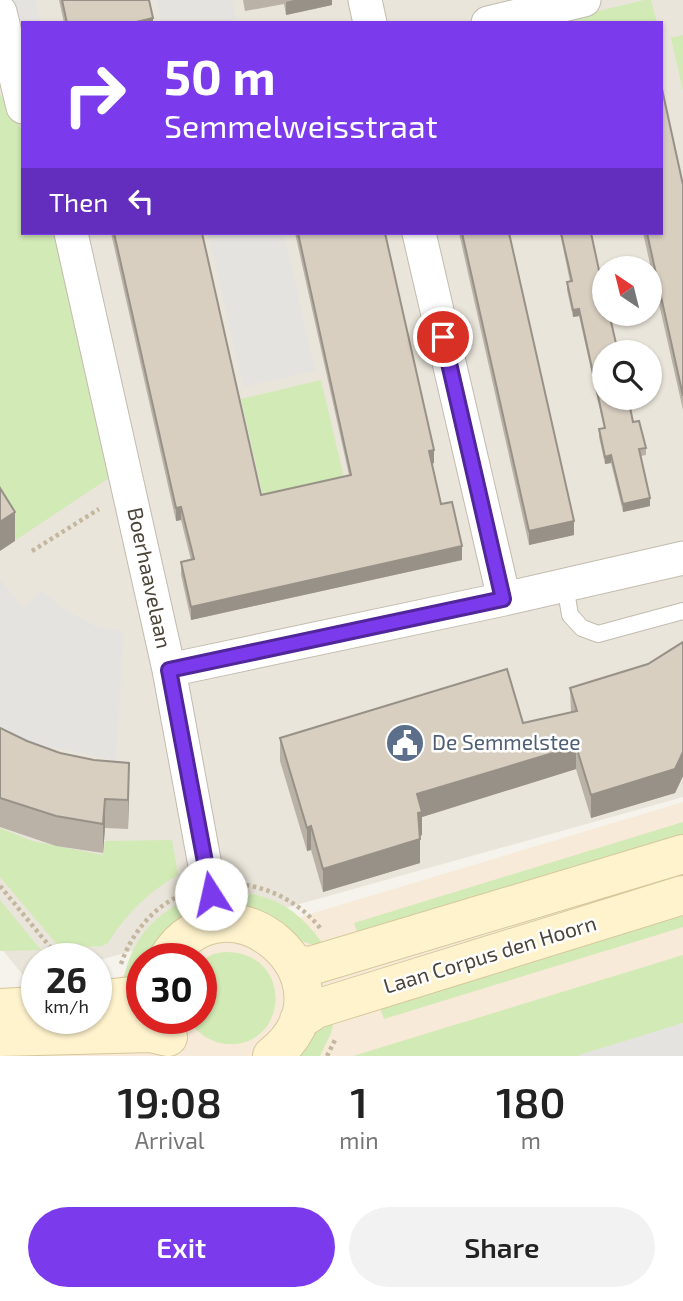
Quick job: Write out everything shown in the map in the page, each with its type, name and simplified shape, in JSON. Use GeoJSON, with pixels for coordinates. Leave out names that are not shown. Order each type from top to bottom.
{"type":"FeatureCollection","features":[{"type":"Feature","properties":{"kind":"main road","name":"Laan Corpus den Hoorn"},"geometry":{"type":"LineString","coordinates":[[295,964],[310,966],[683,854]]}},
{"type":"Feature","properties":{"kind":"main road","name":"Laan Corpus den Hoorn"},"geometry":{"type":"LineString","coordinates":[[299,1020],[316,1009],[683,895]]}},
{"type":"Feature","properties":{"kind":"main road"},"geometry":{"type":"LineString","coordinates":[[181,943],[191,935],[216,925],[235,924],[262,932],[278,942],[295,964],[302,992],[299,1020],[285,1044],[272,1056]]}},
{"type":"Feature","properties":{"kind":"main road"},"geometry":{"type":"LineString","coordinates":[[0,1008],[21,1007]]}},
{"type":"Feature","properties":{"kind":"main road"},"geometry":{"type":"LineString","coordinates":[[0,1037],[150,1033],[172,1037]]}},
{"type":"Feature","properties":{"kind":"main road"},"geometry":{"type":"LineString","coordinates":[[0,1051],[13,1056]]}},
{"type":"Feature","properties":{"kind":"street"},"geometry":{"type":"LineString","coordinates":[[365,0],[370,21]]}},
{"type":"Feature","properties":{"kind":"street"},"geometry":{"type":"LineString","coordinates":[[496,21],[584,0]]}},
{"type":"Feature","properties":{"kind":"street"},"geometry":{"type":"LineString","coordinates":[[0,12],[21,99]]}},
{"type":"Feature","properties":{"kind":"street","name":"Boerhaavelaan"},"geometry":{"type":"LineString","coordinates":[[71,235],[169,670],[216,925]]}},
{"type":"Feature","properties":{"kind":"street"},"geometry":{"type":"LineString","coordinates":[[419,235],[503,599]]}},
{"type":"Feature","properties":{"kind":"street"},"geometry":{"type":"LineString","coordinates":[[169,670],[683,558]]}},
{"type":"Feature","properties":{"kind":"lane"},"geometry":{"type":"LineString","coordinates":[[565,585],[570,615],[582,628],[598,634],[683,611]]}},
{"type":"Feature","properties":{"kind":"path"},"geometry":{"type":"LineString","coordinates":[[32,551],[130,489]]}},
{"type":"Feature","properties":{"kind":"path"},"geometry":{"type":"LineString","coordinates":[[0,886],[47,943]]}},
{"type":"Feature","properties":{"kind":"path"},"geometry":{"type":"LineString","coordinates":[[327,1056],[336,1039]]}},
{"type":"Feature","properties":{"kind":"shaded area"},"geometry":{"type":"Polygon","coordinates":[[[0,0],[683,0],[683,797],[160,943],[126,943],[126,953],[112,957],[112,943],[21,943],[21,973],[0,947],[0,0]]]}},
{"type":"Feature","properties":{"kind":"shaded area"},"geometry":{"type":"Polygon","coordinates":[[[11,0],[35,0],[40,21],[21,21],[21,42],[11,0]]]}},
{"type":"Feature","properties":{"kind":"shaded area"},"geometry":{"type":"Polygon","coordinates":[[[156,0],[232,0],[237,20],[233,21],[161,21],[156,0]]]}},
{"type":"Feature","properties":{"kind":"shaded area"},"geometry":{"type":"Polygon","coordinates":[[[208,235],[284,235],[315,371],[243,387],[208,235]]]}},
{"type":"Feature","properties":{"kind":"shaded area"},"geometry":{"type":"Polygon","coordinates":[[[0,579],[24,608],[41,590],[64,609],[95,626],[124,632],[116,761],[53,747],[44,766],[0,746],[0,579]]]}},
{"type":"Feature","properties":{"kind":"shaded area"},"geometry":{"type":"Polygon","coordinates":[[[683,802],[683,1056],[0,1056],[56,1034],[112,1034],[112,981],[126,973],[126,1034],[217,1034],[217,943],[213,943],[683,802]]]}},
{"type":"Feature","properties":{"kind":"shaded area"},"geometry":{"type":"Polygon","coordinates":[[[683,1023],[683,1056],[579,1055],[683,1023]]]}},
{"type":"Feature","properties":{"kind":"green space"},"geometry":{"type":"Polygon","coordinates":[[[651,0],[656,21],[556,21],[651,0]]]}},
{"type":"Feature","properties":{"kind":"green space"},"geometry":{"type":"Polygon","coordinates":[[[683,35],[683,91],[671,38],[683,35]]]}},
{"type":"Feature","properties":{"kind":"green space"},"geometry":{"type":"Polygon","coordinates":[[[0,94],[21,129],[21,235],[55,235],[115,474],[16,540],[0,515],[0,94]]]}},
{"type":"Feature","properties":{"kind":"green space"},"geometry":{"type":"Polygon","coordinates":[[[321,380],[345,482],[264,501],[241,399],[321,380]]]}},
{"type":"Feature","properties":{"kind":"green space"},"geometry":{"type":"Polygon","coordinates":[[[683,822],[683,843],[360,940],[354,923],[683,822]]]}},
{"type":"Feature","properties":{"kind":"green space"},"geometry":{"type":"Polygon","coordinates":[[[0,828],[32,841],[103,855],[105,841],[172,840],[178,875],[138,904],[108,943],[56,943],[0,877],[0,828]]]}},
{"type":"Feature","properties":{"kind":"green space"},"geometry":{"type":"Polygon","coordinates":[[[231,891],[260,896],[285,906],[306,923],[324,946],[300,940],[273,927],[231,891]]]}},
{"type":"Feature","properties":{"kind":"green space"},"geometry":{"type":"Polygon","coordinates":[[[188,899],[183,920],[164,943],[136,943],[153,922],[188,899]]]}},
{"type":"Feature","properties":{"kind":"green space"},"geometry":{"type":"Polygon","coordinates":[[[0,900],[35,943],[21,943],[21,950],[0,951],[0,900]]]}},
{"type":"Feature","properties":{"kind":"green space"},"geometry":{"type":"Polygon","coordinates":[[[683,905],[683,927],[384,1019],[378,1003],[683,905]]]}},
{"type":"Feature","properties":{"kind":"green space"},"geometry":{"type":"Polygon","coordinates":[[[217,953],[247,956],[263,966],[272,981],[276,998],[272,1016],[263,1031],[248,1041],[228,1044],[215,1042],[202,1034],[217,1034],[217,953]]]}},
{"type":"Feature","properties":{"kind":"green space"},"geometry":{"type":"Polygon","coordinates":[[[683,955],[683,1023],[580,1056],[353,1056],[683,955]]]}},
{"type":"Feature","properties":{"kind":"green space"},"geometry":{"type":"Polygon","coordinates":[[[335,1017],[320,1056],[294,1056],[307,1037],[335,1017]]]}},
{"type":"Feature","properties":{"kind":"building"},"geometry":{"type":"Polygon","coordinates":[[[62,0],[149,0],[153,18],[140,21],[67,21],[62,0]]]}},
{"type":"Feature","properties":{"kind":"building"},"geometry":{"type":"Polygon","coordinates":[[[663,94],[683,185],[683,396],[662,301],[662,256],[652,256],[647,235],[663,235],[663,94]]]}},
{"type":"Feature","properties":{"kind":"building"},"geometry":{"type":"Polygon","coordinates":[[[114,235],[202,235],[261,495],[351,475],[298,235],[385,235],[434,450],[429,451],[441,504],[452,502],[462,546],[191,607],[181,562],[194,559],[181,507],[176,508],[114,235]]]}},
{"type":"Feature","properties":{"kind":"building"},"geometry":{"type":"Polygon","coordinates":[[[462,235],[509,235],[574,521],[529,531],[462,235]]]}},
{"type":"Feature","properties":{"kind":"building"},"geometry":{"type":"Polygon","coordinates":[[[561,235],[591,235],[596,256],[592,256],[592,326],[612,326],[615,340],[592,340],[592,368],[579,309],[573,310],[567,282],[572,281],[561,235]]]}},
{"type":"Feature","properties":{"kind":"building"},"geometry":{"type":"Polygon","coordinates":[[[601,410],[631,410],[633,422],[639,421],[646,448],[639,449],[650,498],[623,504],[611,455],[605,457],[599,429],[605,428],[601,410]]]}},
{"type":"Feature","properties":{"kind":"building"},"geometry":{"type":"Polygon","coordinates":[[[0,488],[15,512],[0,522],[0,488]]]}},
{"type":"Feature","properties":{"kind":"building"},"geometry":{"type":"Polygon","coordinates":[[[683,642],[683,752],[675,769],[591,795],[576,746],[417,794],[422,812],[418,813],[420,839],[323,869],[311,826],[307,828],[280,738],[507,669],[523,723],[577,711],[570,688],[648,664],[683,642]]]}},
{"type":"Feature","properties":{"kind":"building"},"geometry":{"type":"Polygon","coordinates":[[[0,728],[60,753],[129,763],[128,800],[105,799],[103,824],[56,816],[0,798],[0,728]]]}},
{"type":"Feature","properties":{"kind":"place","name":"De Semmelstee"},"geometry":{"type":"Point","coordinates":[405,743]}},
{"type":"Feature","properties":{"kind":"route"},"geometry":{"type":"LineString","coordinates":[[211,894],[169,670],[503,599],[443,337]]}}]}
